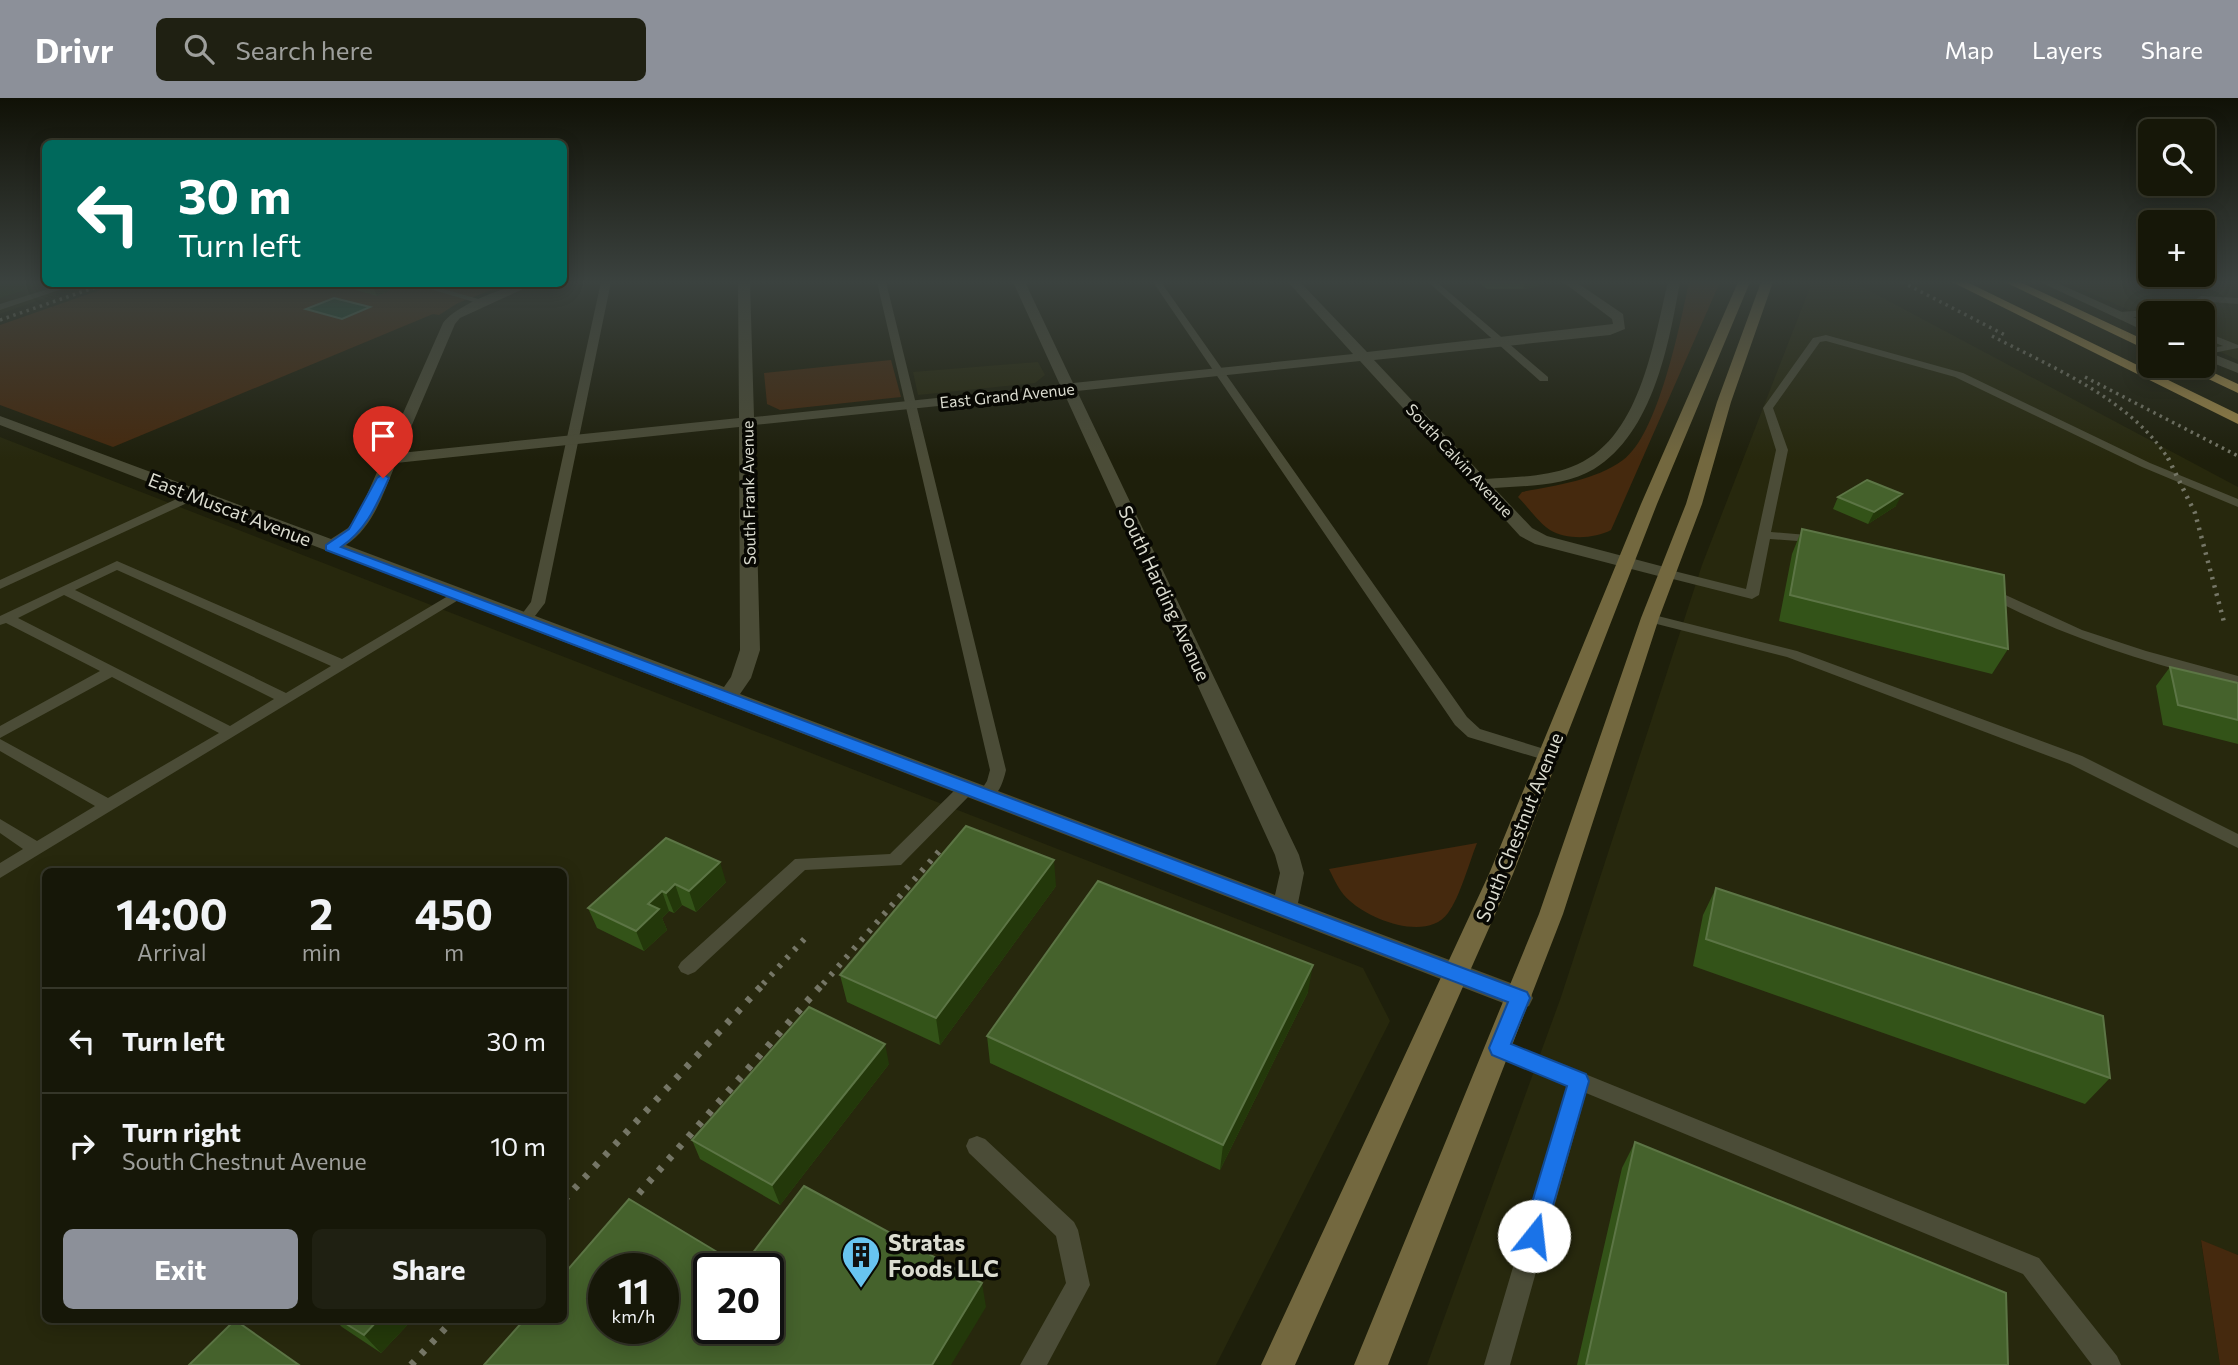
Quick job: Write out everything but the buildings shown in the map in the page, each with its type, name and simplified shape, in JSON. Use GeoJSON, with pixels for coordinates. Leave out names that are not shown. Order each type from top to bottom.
{"type":"FeatureCollection","features":[{"type":"Feature","properties":{"kind":"main road","name":"South Chestnut Avenue"},"geometry":{"type":"LineString","coordinates":[[1278,1365],[1457,974],[1719,341]]}},
{"type":"Feature","properties":{"kind":"main road"},"geometry":{"type":"LineString","coordinates":[[1371,1365],[1520,998],[1650,618],[1695,504],[1724,402],[1746,341]]}},
{"type":"Feature","properties":{"kind":"main road"},"geometry":{"type":"LineString","coordinates":[[2078,341],[2238,420]]}},
{"type":"Feature","properties":{"kind":"main road"},"geometry":{"type":"LineString","coordinates":[[2214,378],[2238,389]]}},
{"type":"Feature","properties":{"kind":"street"},"geometry":{"type":"LineString","coordinates":[[331,547],[354,532],[366,515],[441,341]]}},
{"type":"Feature","properties":{"kind":"street","name":"South Frank Avenue"},"geometry":{"type":"LineString","coordinates":[[727,698],[741,678],[750,650],[745,341]]}},
{"type":"Feature","properties":{"kind":"street","name":"South Harding Avenue"},"geometry":{"type":"LineString","coordinates":[[1047,341],[1287,855],[1292,873],[1284,907]]}},
{"type":"Feature","properties":{"kind":"street","name":"South Calvin Avenue"},"geometry":{"type":"LineString","coordinates":[[1348,341],[1527,532],[1541,540],[1666,573]]}},
{"type":"Feature","properties":{"kind":"street","name":"East Grand Avenue"},"geometry":{"type":"LineString","coordinates":[[392,459],[1510,341]]}},
{"type":"Feature","properties":{"kind":"street"},"geometry":{"type":"LineString","coordinates":[[1483,484],[1562,474],[1586,467],[1617,442],[1630,421],[1647,381],[1658,341]]}},
{"type":"Feature","properties":{"kind":"street"},"geometry":{"type":"LineString","coordinates":[[2215,358],[2238,369]]}},
{"type":"Feature","properties":{"kind":"street","name":"East Muscat Avenue"},"geometry":{"type":"LineString","coordinates":[[0,420],[523,622],[1520,998]]}},
{"type":"Feature","properties":{"kind":"lane"},"geometry":{"type":"LineString","coordinates":[[523,622],[538,603],[593,341]]}},
{"type":"Feature","properties":{"kind":"lane"},"geometry":{"type":"LineString","coordinates":[[688,967],[801,864],[895,860],[976,792],[995,782],[998,769],[896,341]]}},
{"type":"Feature","properties":{"kind":"lane"},"geometry":{"type":"LineString","coordinates":[[1200,341],[1461,721],[1474,733],[1548,756]]}},
{"type":"Feature","properties":{"kind":"lane"},"geometry":{"type":"LineString","coordinates":[[1666,573],[1752,595],[1782,450],[1768,408],[1816,341]]}},
{"type":"Feature","properties":{"kind":"lane"},"geometry":{"type":"LineString","coordinates":[[1837,341],[1959,375],[2146,465],[2238,503]]}},
{"type":"Feature","properties":{"kind":"lane"},"geometry":{"type":"LineString","coordinates":[[1501,342],[1544,379]]}},
{"type":"Feature","properties":{"kind":"lane"},"geometry":{"type":"LineString","coordinates":[[2215,351],[2236,347]]}},
{"type":"Feature","properties":{"kind":"lane"},"geometry":{"type":"LineString","coordinates":[[0,585],[194,495]]}},
{"type":"Feature","properties":{"kind":"lane"},"geometry":{"type":"LineString","coordinates":[[1766,535],[1833,541]]}},
{"type":"Feature","properties":{"kind":"lane"},"geometry":{"type":"LineString","coordinates":[[4,620],[117,565],[342,665]]}},
{"type":"Feature","properties":{"kind":"lane"},"geometry":{"type":"LineString","coordinates":[[1972,582],[2054,624],[2152,659],[2238,681]]}},
{"type":"Feature","properties":{"kind":"lane"},"geometry":{"type":"LineString","coordinates":[[64,590],[286,699]]}},
{"type":"Feature","properties":{"kind":"lane"},"geometry":{"type":"LineString","coordinates":[[0,871],[458,596]]}},
{"type":"Feature","properties":{"kind":"lane"},"geometry":{"type":"LineString","coordinates":[[1650,618],[1792,654],[2076,760],[2238,842]]}},
{"type":"Feature","properties":{"kind":"lane"},"geometry":{"type":"LineString","coordinates":[[4,620],[112,671],[230,732]]}},
{"type":"Feature","properties":{"kind":"lane"},"geometry":{"type":"LineString","coordinates":[[0,733],[112,671]]}},
{"type":"Feature","properties":{"kind":"lane"},"geometry":{"type":"LineString","coordinates":[[0,744],[108,806]]}},
{"type":"Feature","properties":{"kind":"lane"},"geometry":{"type":"LineString","coordinates":[[0,825],[36,849]]}},
{"type":"Feature","properties":{"kind":"lane"},"geometry":{"type":"LineString","coordinates":[[1499,1048],[2031,1266],[2109,1365]]}},
{"type":"Feature","properties":{"kind":"lane"},"geometry":{"type":"LineString","coordinates":[[1497,1365],[1579,1081]]}},
{"type":"Feature","properties":{"kind":"lane"},"geometry":{"type":"LineString","coordinates":[[977,1146],[1066,1230],[1078,1285],[1033,1365]]}},
{"type":"Feature","properties":{"kind":"shaded area"},"geometry":{"type":"Polygon","coordinates":[[[0,341],[368,341],[113,447],[0,405],[0,341]]]}},
{"type":"Feature","properties":{"kind":"shaded area"},"geometry":{"type":"Polygon","coordinates":[[[1676,341],[1694,341],[1611,530],[1580,537],[1550,530],[1518,497],[1522,492],[1600,473],[1623,460],[1636,447],[1647,428],[1666,378],[1676,341]]]}},
{"type":"Feature","properties":{"kind":"shaded area"},"geometry":{"type":"Polygon","coordinates":[[[1789,341],[1964,341],[2238,487],[2238,1255],[2201,1241],[2220,1365],[1427,1365],[1561,997],[1702,565],[1789,341]]]}},
{"type":"Feature","properties":{"kind":"shaded area"},"geometry":{"type":"Polygon","coordinates":[[[2215,341],[2238,341],[2238,360],[2215,349],[2215,341]]]}},
{"type":"Feature","properties":{"kind":"shaded area"},"geometry":{"type":"Polygon","coordinates":[[[891,360],[901,397],[780,410],[767,404],[764,373],[891,360]]]}},
{"type":"Feature","properties":{"kind":"shaded area"},"geometry":{"type":"Polygon","coordinates":[[[1038,362],[1045,375],[1035,383],[918,395],[913,372],[1038,362]]]}},
{"type":"Feature","properties":{"kind":"shaded area"},"geometry":{"type":"Polygon","coordinates":[[[0,437],[1363,968],[1390,1021],[1216,1365],[0,1365],[0,437]]]}},
{"type":"Feature","properties":{"kind":"shaded area"},"geometry":{"type":"Polygon","coordinates":[[[1477,843],[1448,913],[1439,922],[1427,926],[1399,925],[1371,915],[1343,894],[1329,869],[1477,843]]]}},
{"type":"Feature","properties":{"kind":"shaded area"},"geometry":{"type":"Polygon","coordinates":[[[2201,1240],[2238,1255],[2238,1365],[2220,1365],[2201,1240]]]}},
{"type":"Feature","properties":{"kind":"railway"},"geometry":{"type":"LineString","coordinates":[[2002,341],[2065,373],[2112,402],[2153,438],[2169,460]]}},
{"type":"Feature","properties":{"kind":"railway"},"geometry":{"type":"LineString","coordinates":[[2085,377],[2238,456]]}},
{"type":"Feature","properties":{"kind":"railway"},"geometry":{"type":"LineString","coordinates":[[2169,460],[2195,513],[2224,622]]}},
{"type":"Feature","properties":{"kind":"railway"},"geometry":{"type":"LineString","coordinates":[[823,984],[941,849]]}},
{"type":"Feature","properties":{"kind":"railway"},"geometry":{"type":"LineString","coordinates":[[763,984],[808,935]]}},
{"type":"Feature","properties":{"kind":"railway"},"geometry":{"type":"LineString","coordinates":[[567,1197],[765,982]]}},
{"type":"Feature","properties":{"kind":"railway"},"geometry":{"type":"LineString","coordinates":[[619,1216],[824,982]]}},
{"type":"Feature","properties":{"kind":"railway"},"geometry":{"type":"LineString","coordinates":[[411,1365],[450,1323]]}},
{"type":"Feature","properties":{"kind":"place","name":"Stratas Foods LLC"},"geometry":{"type":"Point","coordinates":[861,1289]}},
{"type":"Feature","properties":{"kind":"route"},"geometry":{"type":"LineString","coordinates":[[383,478],[366,515],[354,532],[331,547],[1520,998],[1499,1048],[1579,1081],[1534,1236]]}}]}
